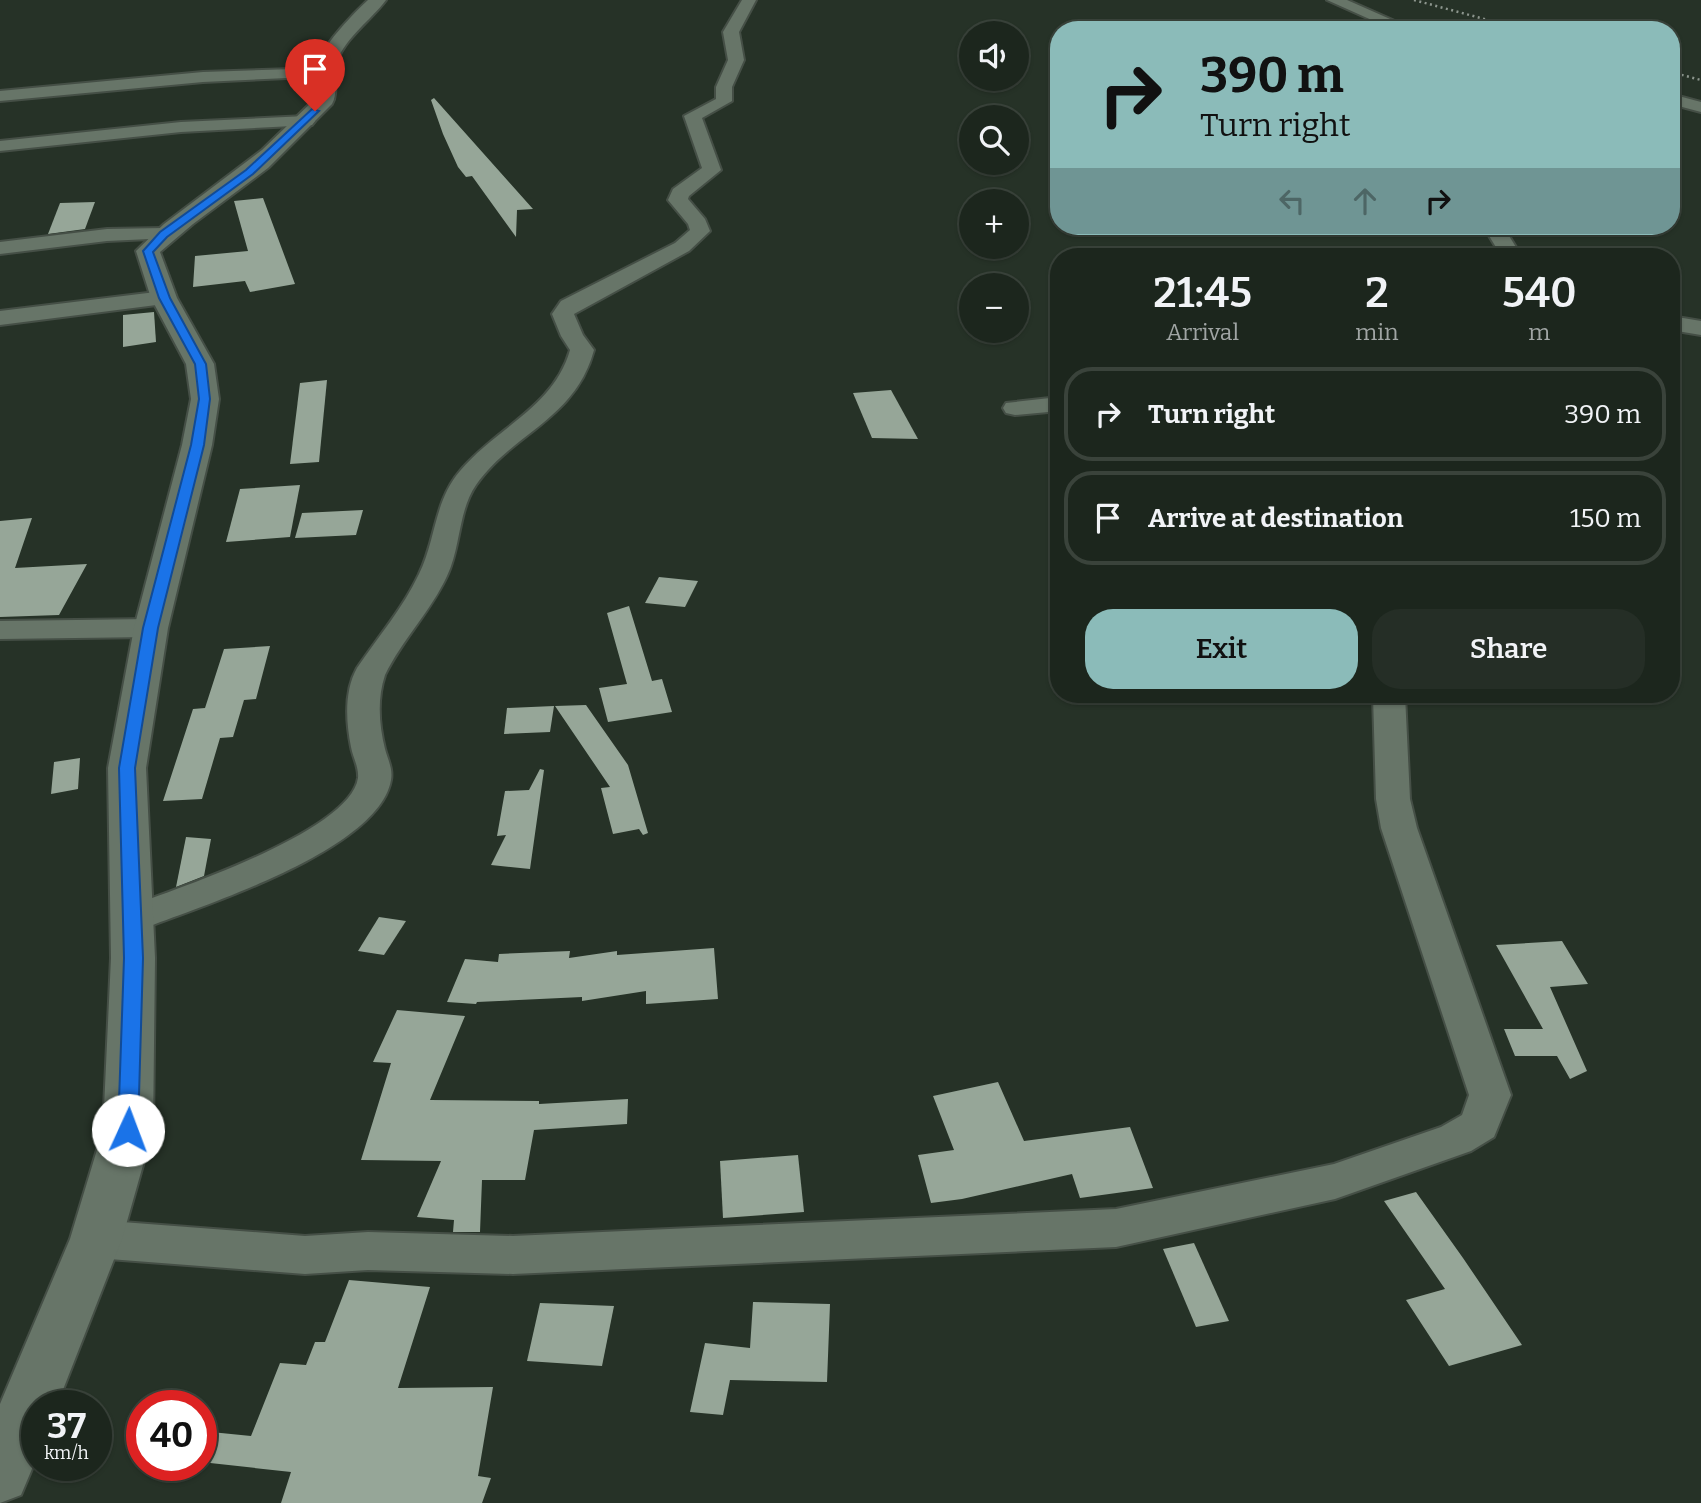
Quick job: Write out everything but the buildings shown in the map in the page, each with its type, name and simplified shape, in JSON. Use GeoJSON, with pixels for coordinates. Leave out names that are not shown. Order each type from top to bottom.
{"type":"FeatureCollection","features":[{"type":"Feature","properties":{"kind":"street"},"geometry":{"type":"LineString","coordinates":[[0,1475],[96,1239],[128,1130],[132,919],[127,768],[150,628],[197,445],[205,399],[200,364],[164,298],[148,251],[164,234],[250,172],[306,121],[325,100],[325,73],[329,58],[359,18],[378,0]]}},
{"type":"Feature","properties":{"kind":"street"},"geometry":{"type":"LineString","coordinates":[[132,919],[255,871],[307,845],[349,815],[369,795],[375,774],[368,747],[362,698],[370,673],[425,592],[440,560],[446,525],[459,490],[470,475],[530,422],[571,378],[581,361],[582,350],[572,336],[563,314],[569,306],[681,247],[700,231],[698,223],[678,200],[680,193],[712,170],[708,156],[695,136],[693,116],[724,101],[724,87],[736,60],[732,33],[749,0]]}},
{"type":"Feature","properties":{"kind":"street"},"geometry":{"type":"LineString","coordinates":[[1334,0],[1386,21]]}},
{"type":"Feature","properties":{"kind":"street"},"geometry":{"type":"LineString","coordinates":[[0,96],[99,85],[287,72],[325,73]]}},
{"type":"Feature","properties":{"kind":"street"},"geometry":{"type":"LineString","coordinates":[[1680,101],[1701,107]]}},
{"type":"Feature","properties":{"kind":"street"},"geometry":{"type":"LineString","coordinates":[[0,146],[181,127],[306,121]]}},
{"type":"Feature","properties":{"kind":"street"},"geometry":{"type":"LineString","coordinates":[[0,248],[107,235],[164,234]]}},
{"type":"Feature","properties":{"kind":"street"},"geometry":{"type":"LineString","coordinates":[[0,318],[164,298]]}},
{"type":"Feature","properties":{"kind":"street"},"geometry":{"type":"LineString","coordinates":[[1680,324],[1701,328]]}},
{"type":"Feature","properties":{"kind":"street"},"geometry":{"type":"LineString","coordinates":[[1015,408],[1050,405]]}},
{"type":"Feature","properties":{"kind":"street"},"geometry":{"type":"LineString","coordinates":[[0,630],[150,628]]}},
{"type":"Feature","properties":{"kind":"street"},"geometry":{"type":"LineString","coordinates":[[96,1239],[305,1255],[368,1251],[513,1255],[1116,1228],[1335,1181],[1456,1139],[1479,1125],[1490,1095],[1399,828],[1393,799],[1389,703]]}},
{"type":"Feature","properties":{"kind":"railway"},"geometry":{"type":"LineString","coordinates":[[1414,0],[1492,21]]}},
{"type":"Feature","properties":{"kind":"railway"},"geometry":{"type":"LineString","coordinates":[[1680,74],[1701,80]]}},
{"type":"Feature","properties":{"kind":"route"},"geometry":{"type":"LineString","coordinates":[[128,1130],[134,958],[127,768],[150,628],[197,445],[205,399],[200,364],[173,310],[164,298],[148,251],[164,234],[250,172],[281,146],[315,111]]}}]}
